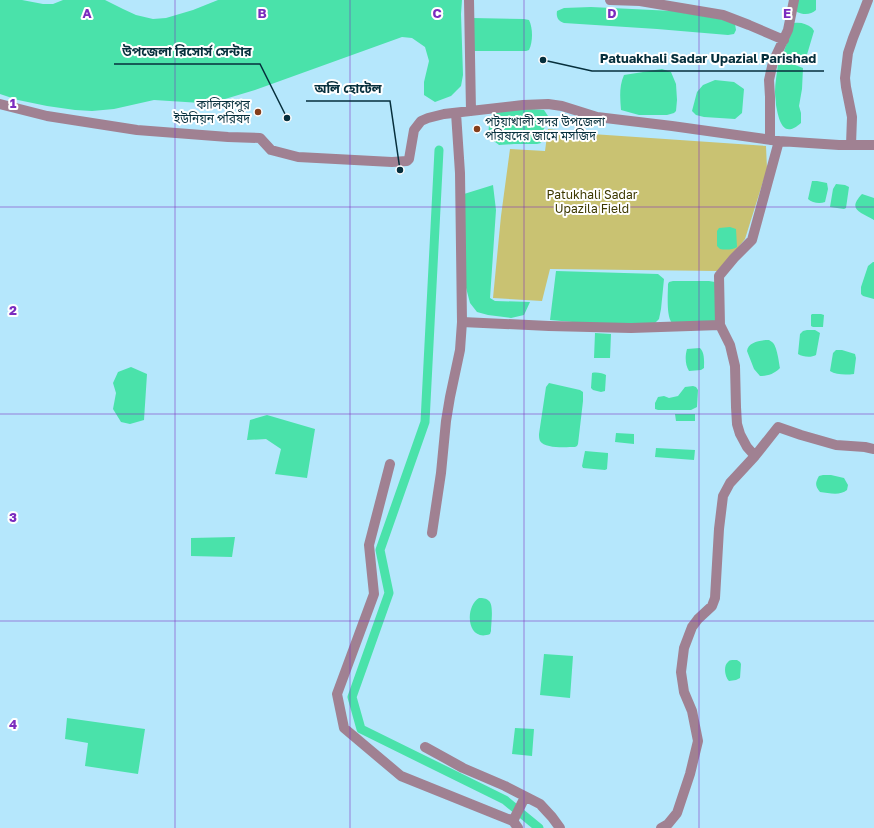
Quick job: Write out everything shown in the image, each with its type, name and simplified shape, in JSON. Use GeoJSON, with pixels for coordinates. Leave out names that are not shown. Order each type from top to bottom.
{"type":"FeatureCollection","features":[{"type":"Feature","properties":{"kind":"street"},"geometry":{"type":"LineString","coordinates":[[469,0],[471,111]]}},
{"type":"Feature","properties":{"kind":"street"},"geometry":{"type":"LineString","coordinates":[[610,0],[640,2],[723,15],[784,40]]}},
{"type":"Feature","properties":{"kind":"street"},"geometry":{"type":"LineString","coordinates":[[755,456],[747,447],[738,428],[736,412],[735,366],[730,345],[720,325],[719,276],[752,240],[775,140],[769,80],[773,62],[788,30],[794,0]]}},
{"type":"Feature","properties":{"kind":"street"},"geometry":{"type":"LineString","coordinates":[[850,145],[852,117],[845,78],[848,53],[864,14],[868,0]]}},
{"type":"Feature","properties":{"kind":"street"},"geometry":{"type":"LineString","coordinates":[[0,104],[47,116],[137,130],[260,138],[271,150],[298,157],[392,162],[407,161],[409,159],[414,130],[421,122],[428,118],[471,111],[523,105],[548,104],[562,106],[597,117],[775,140],[839,145],[874,145]]}},
{"type":"Feature","properties":{"kind":"street"},"geometry":{"type":"LineString","coordinates":[[432,534],[441,474],[446,421],[460,350],[462,322],[460,173],[456,113]]}},
{"type":"Feature","properties":{"kind":"street"},"geometry":{"type":"LineString","coordinates":[[462,322],[631,328],[720,325]]}},
{"type":"Feature","properties":{"kind":"street"},"geometry":{"type":"LineString","coordinates":[[661,828],[668,824],[677,813],[690,774],[698,741],[692,711],[684,692],[681,672],[684,648],[692,627],[712,606],[715,598],[719,529],[723,496],[730,483],[755,456],[778,427],[836,445],[874,449]]}},
{"type":"Feature","properties":{"kind":"street"},"geometry":{"type":"LineString","coordinates":[[390,464],[369,544],[374,594],[337,694],[344,728],[401,776],[516,825],[525,797]]}},
{"type":"Feature","properties":{"kind":"street"},"geometry":{"type":"LineString","coordinates":[[425,747],[463,768],[505,786],[540,804],[560,828]]}},
{"type":"Feature","properties":{"kind":"green space","name":"Patukhali Sadar Upazila Field"},"geometry":{"type":"Polygon","coordinates":[[[548,129],[592,134],[766,146],[767,169],[745,239],[719,271],[550,269],[542,301],[493,298],[501,216],[510,149],[545,151],[548,129]]]}},
{"type":"Feature","properties":{"kind":"shaded area"},"geometry":{"type":"Polygon","coordinates":[[[0,0],[22,0],[43,4],[53,4],[63,0],[105,0],[136,15],[153,19],[166,18],[193,10],[218,0],[462,0],[463,75],[461,86],[451,96],[435,102],[424,95],[424,82],[429,61],[425,47],[412,38],[402,37],[255,90],[225,99],[201,103],[154,100],[114,109],[92,111],[47,106],[18,100],[0,94],[0,0]]]}},
{"type":"Feature","properties":{"kind":"shaded area"},"geometry":{"type":"Polygon","coordinates":[[[796,0],[816,0],[816,10],[807,14],[797,12],[796,0]]]}},
{"type":"Feature","properties":{"kind":"shaded area"},"geometry":{"type":"Polygon","coordinates":[[[591,7],[673,11],[732,21],[735,24],[736,30],[734,34],[728,35],[564,23],[557,17],[557,11],[564,8],[591,7]]]}},
{"type":"Feature","properties":{"kind":"shaded area"},"geometry":{"type":"Polygon","coordinates":[[[472,18],[529,20],[532,35],[529,50],[474,51],[472,18]]]}},
{"type":"Feature","properties":{"kind":"shaded area"},"geometry":{"type":"Polygon","coordinates":[[[794,23],[806,24],[814,31],[806,58],[803,59],[795,59],[784,55],[794,23]]]}},
{"type":"Feature","properties":{"kind":"shaded area"},"geometry":{"type":"Polygon","coordinates":[[[790,63],[803,68],[802,89],[799,106],[801,123],[790,129],[786,129],[780,122],[775,92],[778,64],[790,63]]]}},
{"type":"Feature","properties":{"kind":"shaded area"},"geometry":{"type":"Polygon","coordinates":[[[662,69],[671,72],[676,84],[677,100],[676,111],[674,113],[667,115],[639,115],[621,110],[620,97],[622,79],[624,75],[662,69]]]}},
{"type":"Feature","properties":{"kind":"shaded area"},"geometry":{"type":"Polygon","coordinates":[[[715,80],[734,82],[744,89],[742,113],[735,119],[704,117],[696,115],[692,111],[697,92],[703,85],[715,80]]]}},
{"type":"Feature","properties":{"kind":"shaded area"},"geometry":{"type":"Polygon","coordinates":[[[510,110],[544,110],[548,116],[541,143],[499,145],[491,139],[489,133],[489,123],[492,114],[510,110]]]}},
{"type":"Feature","properties":{"kind":"shaded area"},"geometry":{"type":"Polygon","coordinates":[[[812,181],[827,183],[828,189],[825,202],[816,203],[808,199],[812,181]]]}},
{"type":"Feature","properties":{"kind":"shaded area"},"geometry":{"type":"Polygon","coordinates":[[[836,184],[849,187],[846,208],[844,209],[830,207],[833,189],[836,184]]]}},
{"type":"Feature","properties":{"kind":"shaded area"},"geometry":{"type":"Polygon","coordinates":[[[493,185],[496,210],[490,298],[495,301],[530,302],[524,315],[511,318],[477,312],[470,303],[464,280],[464,194],[493,185]]]}},
{"type":"Feature","properties":{"kind":"shaded area"},"geometry":{"type":"Polygon","coordinates":[[[862,194],[874,198],[874,220],[857,210],[856,204],[862,194]]]}},
{"type":"Feature","properties":{"kind":"shaded area"},"geometry":{"type":"Polygon","coordinates":[[[730,227],[736,229],[737,247],[729,250],[720,249],[717,246],[717,231],[719,228],[730,227]]]}},
{"type":"Feature","properties":{"kind":"shaded area"},"geometry":{"type":"Polygon","coordinates":[[[873,262],[874,299],[861,294],[861,287],[868,266],[873,262]]]}},
{"type":"Feature","properties":{"kind":"shaded area"},"geometry":{"type":"Polygon","coordinates":[[[556,271],[658,274],[664,279],[659,319],[654,324],[584,323],[550,320],[556,271]]]}},
{"type":"Feature","properties":{"kind":"shaded area"},"geometry":{"type":"Polygon","coordinates":[[[669,282],[715,282],[716,321],[672,323],[668,310],[668,284],[669,282]]]}},
{"type":"Feature","properties":{"kind":"shaded area"},"geometry":{"type":"Polygon","coordinates":[[[812,314],[824,315],[823,327],[811,326],[812,314]]]}},
{"type":"Feature","properties":{"kind":"shaded area"},"geometry":{"type":"Polygon","coordinates":[[[807,330],[815,330],[820,333],[816,355],[812,357],[798,354],[800,334],[807,330]]]}},
{"type":"Feature","properties":{"kind":"shaded area"},"geometry":{"type":"Polygon","coordinates":[[[595,333],[611,334],[610,358],[594,358],[595,333]]]}},
{"type":"Feature","properties":{"kind":"shaded area"},"geometry":{"type":"Polygon","coordinates":[[[769,340],[774,344],[778,354],[780,368],[766,376],[760,376],[754,369],[747,351],[752,344],[759,341],[769,340]]]}},
{"type":"Feature","properties":{"kind":"shaded area"},"geometry":{"type":"Polygon","coordinates":[[[700,348],[702,350],[704,360],[704,368],[701,370],[689,371],[686,360],[687,349],[700,348]]]}},
{"type":"Feature","properties":{"kind":"shaded area"},"geometry":{"type":"Polygon","coordinates":[[[836,350],[842,350],[855,354],[854,374],[848,375],[830,371],[833,353],[836,350]]]}},
{"type":"Feature","properties":{"kind":"shaded area"},"geometry":{"type":"Polygon","coordinates":[[[131,367],[147,374],[144,420],[130,424],[121,422],[113,409],[116,393],[113,383],[118,372],[131,367]]]}},
{"type":"Feature","properties":{"kind":"shaded area"},"geometry":{"type":"Polygon","coordinates":[[[592,373],[606,375],[605,391],[601,392],[591,388],[592,373]]]}},
{"type":"Feature","properties":{"kind":"shaded area"},"geometry":{"type":"Polygon","coordinates":[[[549,383],[583,392],[578,444],[575,447],[546,445],[540,440],[539,434],[546,387],[549,383]]]}},
{"type":"Feature","properties":{"kind":"shaded area"},"geometry":{"type":"Polygon","coordinates":[[[693,386],[698,390],[697,407],[691,410],[655,409],[655,403],[658,397],[664,396],[669,398],[678,396],[685,387],[693,386]]]}},
{"type":"Feature","properties":{"kind":"shaded area"},"geometry":{"type":"Polygon","coordinates":[[[675,414],[695,414],[695,421],[676,421],[675,414]]]}},
{"type":"Feature","properties":{"kind":"shaded area"},"geometry":{"type":"Polygon","coordinates":[[[267,415],[315,429],[307,478],[275,474],[281,449],[266,439],[247,440],[250,420],[267,415]]]}},
{"type":"Feature","properties":{"kind":"shaded area"},"geometry":{"type":"Polygon","coordinates":[[[616,433],[634,434],[634,444],[615,442],[616,433]]]}},
{"type":"Feature","properties":{"kind":"shaded area"},"geometry":{"type":"Polygon","coordinates":[[[656,448],[695,450],[694,460],[655,457],[656,448]]]}},
{"type":"Feature","properties":{"kind":"shaded area"},"geometry":{"type":"Polygon","coordinates":[[[585,451],[608,453],[607,469],[583,468],[582,466],[585,451]]]}},
{"type":"Feature","properties":{"kind":"shaded area"},"geometry":{"type":"Polygon","coordinates":[[[823,475],[844,478],[848,485],[847,490],[838,494],[820,492],[816,486],[816,483],[819,476],[823,475]]]}},
{"type":"Feature","properties":{"kind":"shaded area"},"geometry":{"type":"Polygon","coordinates":[[[235,537],[232,557],[191,556],[191,538],[235,537]]]}},
{"type":"Feature","properties":{"kind":"shaded area"},"geometry":{"type":"Polygon","coordinates":[[[479,598],[486,599],[491,603],[492,615],[490,634],[482,635],[476,633],[472,629],[470,623],[471,609],[474,602],[479,598]]]}},
{"type":"Feature","properties":{"kind":"shaded area"},"geometry":{"type":"Polygon","coordinates":[[[544,654],[573,656],[570,698],[540,695],[544,654]]]}},
{"type":"Feature","properties":{"kind":"shaded area"},"geometry":{"type":"Polygon","coordinates":[[[731,660],[737,660],[741,664],[740,678],[729,681],[725,666],[731,660]]]}},
{"type":"Feature","properties":{"kind":"shaded area"},"geometry":{"type":"Polygon","coordinates":[[[67,718],[145,729],[138,774],[85,766],[88,743],[65,739],[67,718]]]}},
{"type":"Feature","properties":{"kind":"shaded area"},"geometry":{"type":"Polygon","coordinates":[[[515,728],[534,729],[532,756],[512,754],[515,728]]]}},
{"type":"Feature","properties":{"kind":"waterway"},"geometry":{"type":"LineString","coordinates":[[439,150],[425,422],[380,550],[389,593],[352,697],[361,729],[505,800],[539,828]]}},
{"type":"Feature","properties":{"kind":"place","name":"Patuakhali Sadar Upazial Parishad"},"geometry":{"type":"Point","coordinates":[543,60]}},
{"type":"Feature","properties":{"kind":"place","name":"কালিকাপুর ইউনিয়ন পরিষদ"},"geometry":{"type":"Point","coordinates":[258,112]}},
{"type":"Feature","properties":{"kind":"place","name":"উপজেলা রিসোর্স সেন্টার"},"geometry":{"type":"Point","coordinates":[287,118]}},
{"type":"Feature","properties":{"kind":"place","name":"পটুয়াখালী সদর উপজেলা পরিষদের জামে মসজিদ"},"geometry":{"type":"Point","coordinates":[477,129]}},
{"type":"Feature","properties":{"kind":"place","name":"অলি হোটেল"},"geometry":{"type":"Point","coordinates":[400,170]}}]}
